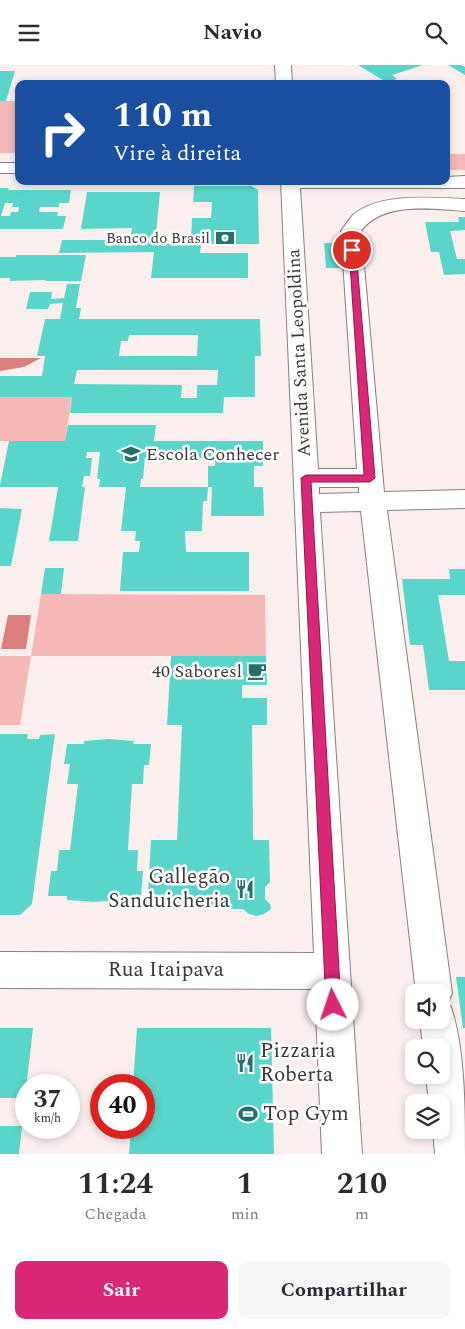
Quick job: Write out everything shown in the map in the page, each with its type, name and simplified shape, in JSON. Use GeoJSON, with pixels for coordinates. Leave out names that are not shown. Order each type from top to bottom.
{"type":"FeatureCollection","features":[{"type":"Feature","properties":{"kind":"street"},"geometry":{"type":"LineString","coordinates":[[283,65],[284,80]]}},
{"type":"Feature","properties":{"kind":"street"},"geometry":{"type":"LineString","coordinates":[[0,168],[15,168]]}},
{"type":"Feature","properties":{"kind":"street"},"geometry":{"type":"LineString","coordinates":[[450,182],[465,182]]}},
{"type":"Feature","properties":{"kind":"street","name":"Avenida Santa Leopoldina"},"geometry":{"type":"LineString","coordinates":[[290,185],[342,1154]]}},
{"type":"Feature","properties":{"kind":"street"},"geometry":{"type":"LineString","coordinates":[[433,984],[372,490],[350,231],[359,220],[383,208],[407,204],[465,205]]}},
{"type":"Feature","properties":{"kind":"street"},"geometry":{"type":"LineString","coordinates":[[306,490],[372,490],[465,499]]}},
{"type":"Feature","properties":{"kind":"street","name":"Rua Itaipava"},"geometry":{"type":"LineString","coordinates":[[0,970],[331,971]]}},
{"type":"Feature","properties":{"kind":"street"},"geometry":{"type":"LineString","coordinates":[[439,1029],[454,1154]]}},
{"type":"Feature","properties":{"kind":"shaded area"},"geometry":{"type":"Polygon","coordinates":[[[0,101],[15,101],[15,153],[0,153],[0,101]]]}},
{"type":"Feature","properties":{"kind":"shaded area"},"geometry":{"type":"Polygon","coordinates":[[[450,154],[465,154],[465,170],[450,170],[450,154]]]}},
{"type":"Feature","properties":{"kind":"shaded area"},"geometry":{"type":"Polygon","coordinates":[[[0,358],[41,358],[24,367],[0,371],[0,358]]]}},
{"type":"Feature","properties":{"kind":"shaded area"},"geometry":{"type":"Polygon","coordinates":[[[0,397],[72,397],[65,441],[0,441],[0,397]]]}},
{"type":"Feature","properties":{"kind":"shaded area"},"geometry":{"type":"Polygon","coordinates":[[[41,594],[265,595],[266,656],[31,656],[41,594]]]}},
{"type":"Feature","properties":{"kind":"shaded area"},"geometry":{"type":"Polygon","coordinates":[[[8,615],[31,615],[26,649],[1,649],[8,615]]]}},
{"type":"Feature","properties":{"kind":"shaded area"},"geometry":{"type":"Polygon","coordinates":[[[0,656],[31,656],[20,725],[0,725],[0,656]]]}},
{"type":"Feature","properties":{"kind":"building"},"geometry":{"type":"Polygon","coordinates":[[[358,65],[423,65],[392,75],[397,79],[383,80],[358,65]]]}},
{"type":"Feature","properties":{"kind":"building"},"geometry":{"type":"Polygon","coordinates":[[[448,65],[461,65],[465,67],[465,75],[448,65]]]}},
{"type":"Feature","properties":{"kind":"building"},"geometry":{"type":"Polygon","coordinates":[[[0,71],[15,71],[6,101],[0,101],[0,71]]]}},
{"type":"Feature","properties":{"kind":"building"},"geometry":{"type":"Polygon","coordinates":[[[194,186],[251,186],[258,190],[259,244],[201,244],[200,253],[248,253],[248,278],[151,278],[154,252],[59,253],[62,240],[130,240],[132,228],[81,229],[87,192],[160,192],[155,244],[191,244],[192,218],[211,218],[212,202],[193,202],[194,186]]]}},
{"type":"Feature","properties":{"kind":"building"},"geometry":{"type":"Polygon","coordinates":[[[0,188],[9,188],[8,190],[71,190],[69,203],[59,203],[59,207],[40,207],[39,212],[58,212],[57,216],[66,216],[63,229],[0,229],[0,188]],[[5,203],[1,216],[10,216],[11,212],[18,212],[19,207],[12,207],[13,203],[5,203]]]}},
{"type":"Feature","properties":{"kind":"building"},"geometry":{"type":"Polygon","coordinates":[[[458,217],[465,217],[465,230],[450,231],[457,259],[465,259],[465,274],[444,275],[439,252],[431,252],[425,222],[459,222],[458,217]]]}},
{"type":"Feature","properties":{"kind":"building"},"geometry":{"type":"Polygon","coordinates":[[[324,243],[344,243],[346,268],[326,268],[324,243]]]}},
{"type":"Feature","properties":{"kind":"building"},"geometry":{"type":"Polygon","coordinates":[[[16,255],[86,255],[81,281],[10,281],[10,278],[0,278],[0,257],[16,257],[16,255]]]}},
{"type":"Feature","properties":{"kind":"building"},"geometry":{"type":"Polygon","coordinates":[[[67,284],[80,284],[76,308],[81,308],[79,319],[260,319],[261,356],[255,356],[255,397],[224,397],[223,413],[70,413],[72,397],[0,397],[0,376],[42,376],[45,356],[37,356],[45,319],[60,319],[63,303],[50,304],[48,309],[26,309],[30,292],[52,292],[51,299],[64,298],[67,284]],[[129,335],[128,341],[121,341],[119,356],[197,356],[198,335],[129,335]],[[77,370],[74,384],[182,385],[181,398],[197,398],[197,385],[217,385],[218,370],[77,370]]]}},
{"type":"Feature","properties":{"kind":"building"},"geometry":{"type":"Polygon","coordinates":[[[68,425],[156,425],[154,441],[263,441],[263,466],[254,466],[254,487],[263,487],[264,516],[211,516],[212,487],[208,487],[207,501],[203,501],[202,531],[185,531],[186,552],[249,552],[249,591],[120,591],[123,552],[139,552],[140,541],[135,541],[136,531],[121,531],[126,487],[99,487],[100,479],[97,479],[100,452],[87,452],[86,458],[92,458],[90,476],[84,476],[82,487],[85,487],[78,541],[49,541],[58,487],[0,487],[0,485],[9,441],[65,441],[68,425]],[[145,458],[143,479],[141,479],[140,487],[208,487],[208,466],[215,466],[215,458],[145,458]]]}},
{"type":"Feature","properties":{"kind":"building"},"geometry":{"type":"Polygon","coordinates":[[[0,508],[22,509],[11,566],[0,566],[0,508]]]}},
{"type":"Feature","properties":{"kind":"building"},"geometry":{"type":"Polygon","coordinates":[[[45,568],[64,568],[61,594],[41,594],[45,568]]]}},
{"type":"Feature","properties":{"kind":"building"},"geometry":{"type":"Polygon","coordinates":[[[449,569],[465,569],[465,595],[438,595],[449,661],[465,661],[465,690],[429,690],[423,645],[410,645],[402,579],[450,579],[449,569]]]}},
{"type":"Feature","properties":{"kind":"building"},"geometry":{"type":"Polygon","coordinates":[[[171,656],[266,656],[267,685],[242,685],[242,698],[267,698],[267,725],[252,725],[253,840],[269,840],[270,882],[265,887],[265,899],[270,904],[271,909],[264,914],[256,916],[249,914],[243,909],[147,909],[151,840],[177,840],[182,725],[167,725],[171,656]]]}},
{"type":"Feature","properties":{"kind":"building"},"geometry":{"type":"Polygon","coordinates":[[[0,734],[28,734],[27,739],[39,739],[40,735],[55,734],[32,904],[20,915],[0,915],[0,734]]]}},
{"type":"Feature","properties":{"kind":"building"},"geometry":{"type":"Polygon","coordinates":[[[109,739],[134,741],[133,744],[151,744],[149,765],[144,765],[143,784],[132,784],[128,850],[138,850],[137,871],[143,871],[141,896],[122,896],[121,900],[94,902],[67,900],[67,896],[48,896],[51,871],[57,871],[59,850],[70,850],[78,784],[67,784],[70,764],[64,764],[67,744],[84,744],[84,741],[109,739]]]}},
{"type":"Feature","properties":{"kind":"building"},"geometry":{"type":"Polygon","coordinates":[[[456,977],[465,977],[465,1028],[463,1028],[456,977]]]}},
{"type":"Feature","properties":{"kind":"building"},"geometry":{"type":"Polygon","coordinates":[[[0,1028],[33,1028],[28,1074],[15,1074],[15,1098],[0,1098],[0,1028]]]}},
{"type":"Feature","properties":{"kind":"building"},"geometry":{"type":"Polygon","coordinates":[[[137,1028],[271,1028],[274,1154],[129,1154],[130,1139],[155,1139],[155,1074],[134,1074],[137,1028]]]}},
{"type":"Feature","properties":{"kind":"building"},"geometry":{"type":"Polygon","coordinates":[[[0,1126],[15,1126],[15,1139],[21,1139],[19,1154],[0,1154],[0,1126]]]}},
{"type":"Feature","properties":{"kind":"place","name":"Banco do Brasil"},"geometry":{"type":"Point","coordinates":[225,238]}},
{"type":"Feature","properties":{"kind":"place","name":"Escola Conhecer"},"geometry":{"type":"Point","coordinates":[131,454]}},
{"type":"Feature","properties":{"kind":"place","name":"40 Saboresl"},"geometry":{"type":"Point","coordinates":[257,671]}},
{"type":"Feature","properties":{"kind":"place","name":"Gallegão Sanduicheria"},"geometry":{"type":"Point","coordinates":[245,889]}},
{"type":"Feature","properties":{"kind":"place","name":"Pizzaria Roberta"},"geometry":{"type":"Point","coordinates":[245,1063]}},
{"type":"Feature","properties":{"kind":"place","name":"Top Gym"},"geometry":{"type":"Point","coordinates":[248,1114]}},
{"type":"Feature","properties":{"kind":"route"},"geometry":{"type":"LineString","coordinates":[[333,1005],[306,478],[370,478],[352,250]]}}]}
